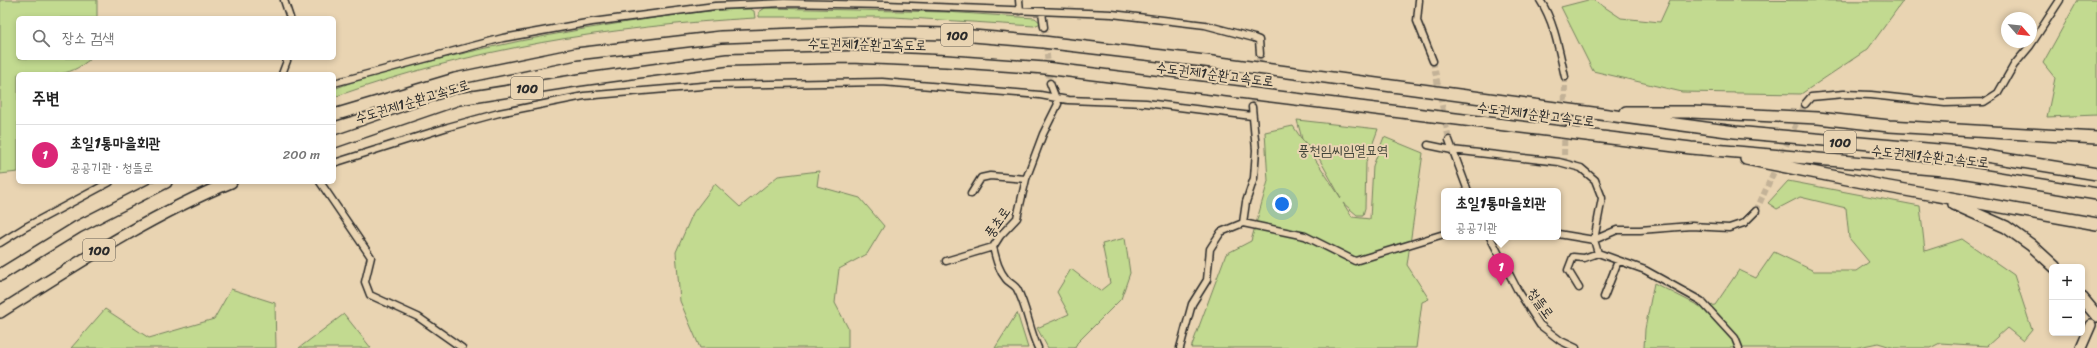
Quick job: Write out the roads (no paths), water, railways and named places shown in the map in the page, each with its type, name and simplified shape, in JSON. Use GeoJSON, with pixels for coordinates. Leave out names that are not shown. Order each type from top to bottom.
{"type":"FeatureCollection","features":[{"type":"Feature","properties":{"kind":"highway","name":"수도권제1순환고속도로"},"geometry":{"type":"LineString","coordinates":[[336,114],[455,78],[576,54],[721,37],[852,32],[949,34],[1058,44],[1205,61],[1584,113],[1735,132],[1961,152],[2097,174]]}},
{"type":"Feature","properties":{"kind":"highway","name":"수도권제1순환고속도로"},"geometry":{"type":"LineString","coordinates":[[336,141],[459,99],[580,80],[727,60],[850,57],[946,61],[1045,68],[1691,148],[1955,171],[2097,194]]}},
{"type":"Feature","properties":{"kind":"highway"},"geometry":{"type":"LineString","coordinates":[[1584,113],[1700,112],[1818,118],[1919,128],[2093,136]]}},
{"type":"Feature","properties":{"kind":"highway"},"geometry":{"type":"LineString","coordinates":[[1691,148],[1937,196],[2097,224]]}},
{"type":"Feature","properties":{"kind":"highway","name":"100"},"geometry":{"type":"LineString","coordinates":[[0,275],[78,227],[162,184]]}},
{"type":"Feature","properties":{"kind":"highway","name":"100"},"geometry":{"type":"LineString","coordinates":[[0,312],[129,232],[202,194],[226,184]]}},
{"type":"Feature","properties":{"kind":"highway"},"geometry":{"type":"LineString","coordinates":[[1937,196],[2006,227],[2031,245],[2052,264]]}},
{"type":"Feature","properties":{"kind":"highway"},"geometry":{"type":"LineString","coordinates":[[2083,300],[2094,320]]}},
{"type":"Feature","properties":{"kind":"street"},"geometry":{"type":"LineString","coordinates":[[284,0],[289,16]]}},
{"type":"Feature","properties":{"kind":"street"},"geometry":{"type":"LineString","coordinates":[[1019,0],[1020,11]]}},
{"type":"Feature","properties":{"kind":"street"},"geometry":{"type":"LineString","coordinates":[[1419,0],[1417,21],[1433,61]]}},
{"type":"Feature","properties":{"kind":"street"},"geometry":{"type":"LineString","coordinates":[[1540,0],[1548,12],[1565,77]]}},
{"type":"Feature","properties":{"kind":"street"},"geometry":{"type":"LineString","coordinates":[[1805,104],[1812,97],[1844,94],[1945,102],[1984,102],[1998,93],[2014,65],[2030,46],[2060,0]]}},
{"type":"Feature","properties":{"kind":"street"},"geometry":{"type":"LineString","coordinates":[[336,82],[504,38],[689,8],[784,3],[910,6],[1112,14],[1205,25],[1254,38],[1259,40],[1260,54]]}},
{"type":"Feature","properties":{"kind":"street"},"geometry":{"type":"LineString","coordinates":[[1042,12],[1044,27]]}},
{"type":"Feature","properties":{"kind":"street"},"geometry":{"type":"LineString","coordinates":[[283,72],[287,60]]}},
{"type":"Feature","properties":{"kind":"street"},"geometry":{"type":"LineString","coordinates":[[336,162],[455,125],[499,113],[584,96],[714,85],[882,82],[1055,98],[1146,103],[1252,116]]}},
{"type":"Feature","properties":{"kind":"street","name":"풍초로"},"geometry":{"type":"LineString","coordinates":[[1038,348],[1029,328],[1022,299],[1016,287],[1007,280],[997,266],[993,248],[1000,236],[1017,218],[1026,179],[1043,134],[1058,104],[1050,83]]}},
{"type":"Feature","properties":{"kind":"street"},"geometry":{"type":"LineString","coordinates":[[1243,223],[1246,202],[1254,178],[1256,150],[1252,107]]}},
{"type":"Feature","properties":{"kind":"street"},"geometry":{"type":"LineString","coordinates":[[1449,140],[1467,188]]}},
{"type":"Feature","properties":{"kind":"street"},"geometry":{"type":"LineString","coordinates":[[1428,145],[1452,150],[1559,162],[1580,168],[1595,180],[1602,198],[1594,240],[1598,253]]}},
{"type":"Feature","properties":{"kind":"street"},"geometry":{"type":"LineString","coordinates":[[971,194],[981,178],[990,176],[1026,179]]}},
{"type":"Feature","properties":{"kind":"street"},"geometry":{"type":"LineString","coordinates":[[0,243],[24,228],[106,184]]}},
{"type":"Feature","properties":{"kind":"street"},"geometry":{"type":"LineString","coordinates":[[321,184],[371,257],[365,282],[370,295],[418,317],[462,348]]}},
{"type":"Feature","properties":{"kind":"street"},"geometry":{"type":"LineString","coordinates":[[1561,234],[1594,240],[1617,230],[1640,230],[1691,226],[1736,227],[1744,223],[1756,211]]}},
{"type":"Feature","properties":{"kind":"street"},"geometry":{"type":"LineString","coordinates":[[1180,348],[1192,304],[1207,280],[1210,249],[1221,232],[1243,223],[1305,236],[1355,261],[1441,235]]}},
{"type":"Feature","properties":{"kind":"street","name":"청뜰로"},"geometry":{"type":"LineString","coordinates":[[1492,240],[1517,289],[1540,325],[1561,341],[1576,348]]}},
{"type":"Feature","properties":{"kind":"street"},"geometry":{"type":"LineString","coordinates":[[946,261],[993,248]]}},
{"type":"Feature","properties":{"kind":"street"},"geometry":{"type":"LineString","coordinates":[[1578,288],[1568,270],[1573,257],[1584,258],[1598,253],[1645,270],[1701,302],[1735,338],[1739,348]]}},
{"type":"Feature","properties":{"kind":"street"},"geometry":{"type":"LineString","coordinates":[[1604,297],[1618,261]]}},
{"type":"Feature","properties":{"kind":"street"},"geometry":{"type":"LineString","coordinates":[[2081,348],[2094,320]]}},
{"type":"Feature","properties":{"kind":"tunnel"},"geometry":{"type":"LineString","coordinates":[[1044,27],[1050,83]]}},
{"type":"Feature","properties":{"kind":"tunnel"},"geometry":{"type":"LineString","coordinates":[[1252,107],[1260,54]]}},
{"type":"Feature","properties":{"kind":"tunnel"},"geometry":{"type":"LineString","coordinates":[[1433,61],[1449,140]]}},
{"type":"Feature","properties":{"kind":"tunnel"},"geometry":{"type":"LineString","coordinates":[[1564,164],[1565,77]]}},
{"type":"Feature","properties":{"kind":"tunnel"},"geometry":{"type":"LineString","coordinates":[[1756,211],[1805,104]]}},
{"type":"Feature","properties":{"kind":"place","name":"초일1통마을회관"},"geometry":{"type":"Point","coordinates":[1501,286]}},
{"type":"Feature","properties":{"kind":"park label","name":"풍천임씨임열묘역"},"geometry":{"type":"Point","coordinates":[1343,150]}}]}
